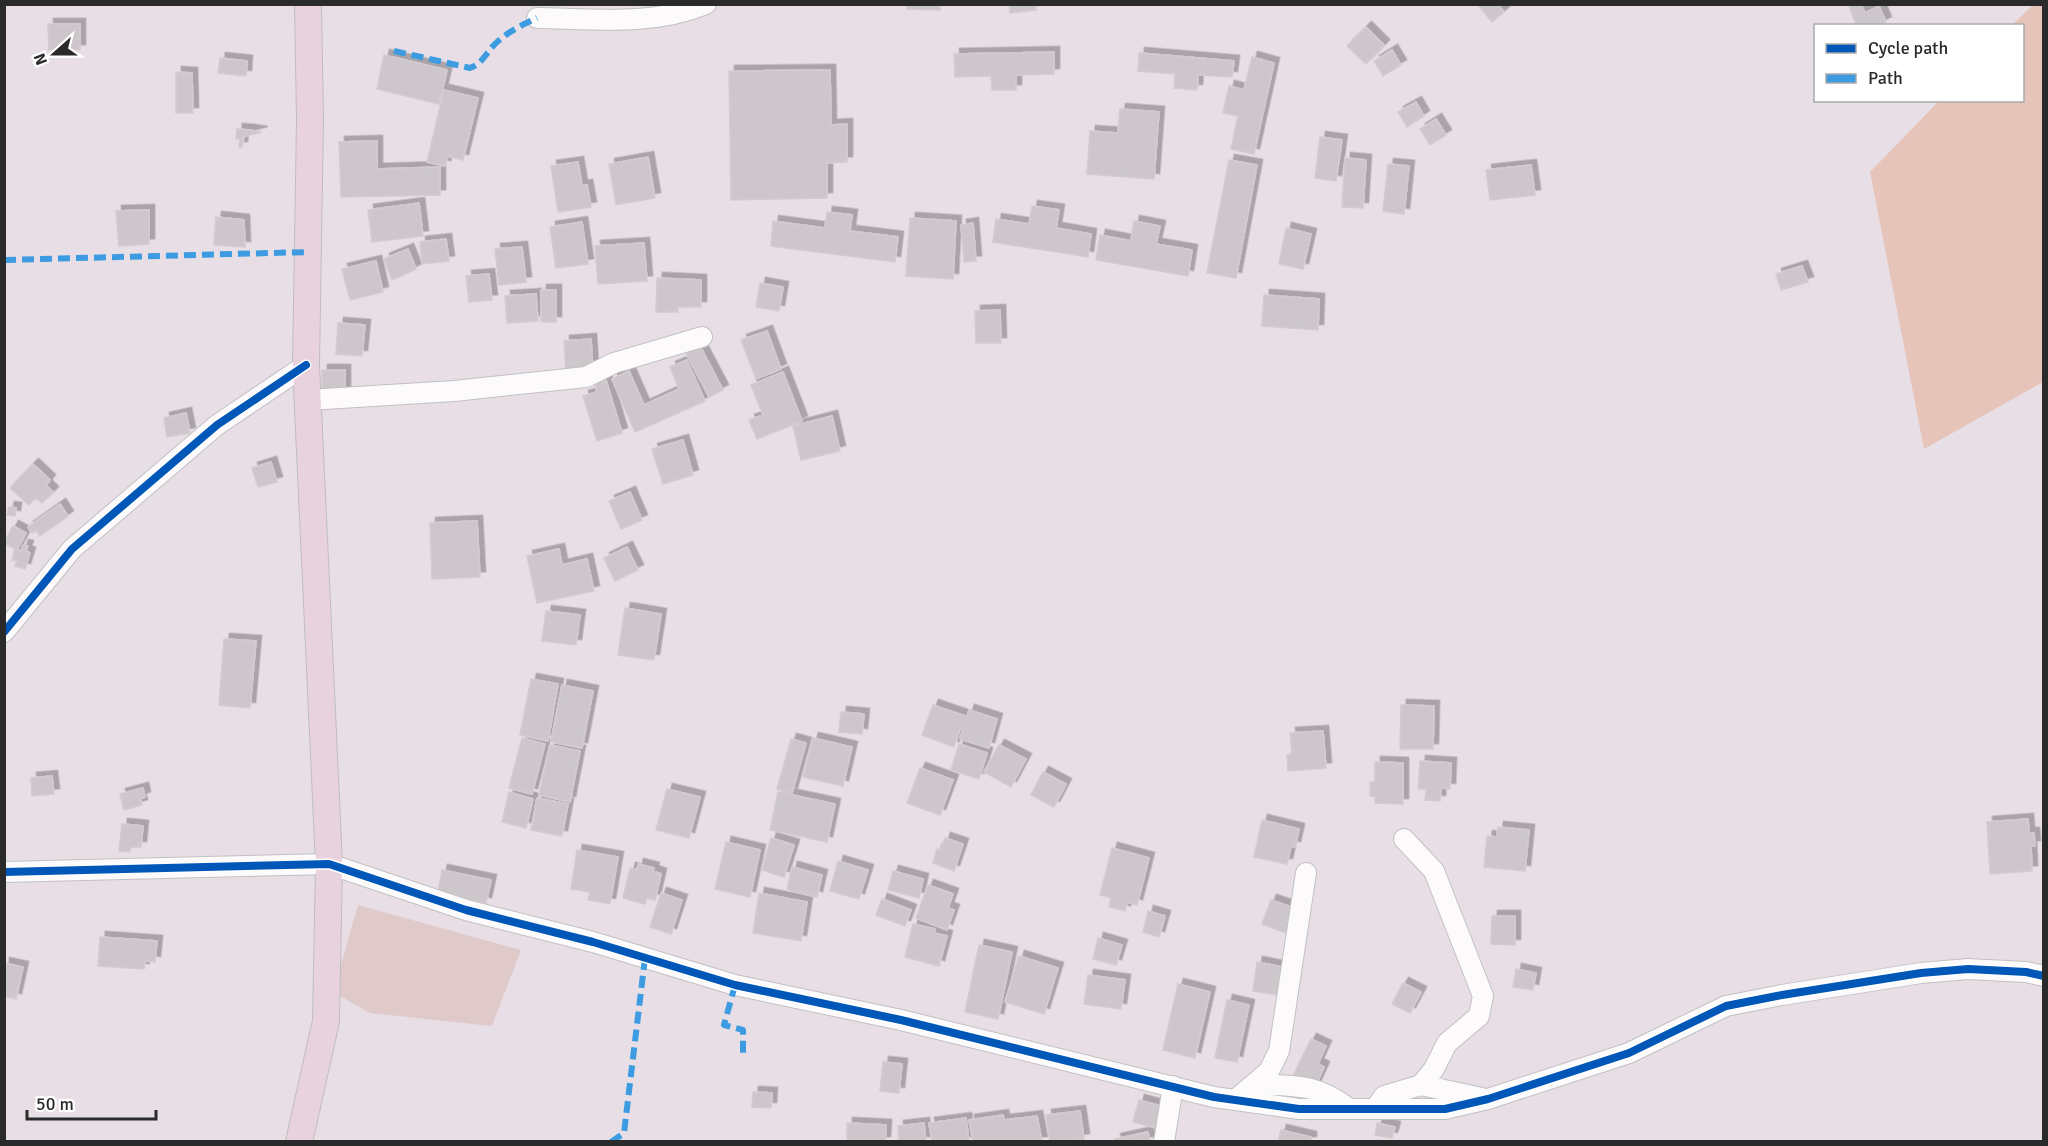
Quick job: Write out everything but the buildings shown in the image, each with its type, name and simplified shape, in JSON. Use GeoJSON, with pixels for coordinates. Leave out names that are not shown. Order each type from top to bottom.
{"type":"FeatureCollection","features":[{"type":"Feature","properties":{"kind":"main road"},"geometry":{"type":"LineString","coordinates":[[299,1142],[326,1021],[329,864],[306,365],[310,130],[308,4]]}},
{"type":"Feature","properties":{"kind":"street"},"geometry":{"type":"LineString","coordinates":[[537,18],[627,20],[684,13],[706,4]]}},
{"type":"Feature","properties":{"kind":"street"},"geometry":{"type":"LineString","coordinates":[[308,400],[454,391],[586,377],[614,363],[702,337]]}},
{"type":"Feature","properties":{"kind":"street"},"geometry":{"type":"LineString","coordinates":[[4,632],[72,549],[217,425],[306,365]]}},
{"type":"Feature","properties":{"kind":"street"},"geometry":{"type":"LineString","coordinates":[[1404,839],[1434,871],[1483,996],[1479,1016],[1447,1043],[1434,1069],[1420,1085]]}},
{"type":"Feature","properties":{"kind":"street"},"geometry":{"type":"LineString","coordinates":[[4,872],[329,864],[466,910],[593,942],[735,985],[901,1020],[1235,1100],[1299,1109],[1348,1108],[1396,1111],[1445,1109],[1488,1099],[1629,1053],[1726,1006],[1921,973],[1968,969],[2026,972],[2043,976]]}},
{"type":"Feature","properties":{"kind":"street"},"geometry":{"type":"LineString","coordinates":[[1235,1100],[1269,1071],[1279,1051],[1305,873]]}},
{"type":"Feature","properties":{"kind":"street"},"geometry":{"type":"LineString","coordinates":[[1255,1084],[1314,1088],[1334,1097],[1348,1108]]}},
{"type":"Feature","properties":{"kind":"street"},"geometry":{"type":"LineString","coordinates":[[1375,1109],[1384,1096],[1420,1085],[1488,1099]]}},
{"type":"Feature","properties":{"kind":"street"},"geometry":{"type":"LineString","coordinates":[[1164,1142],[1173,1086]]}},
{"type":"Feature","properties":{"kind":"shaded area"},"geometry":{"type":"Polygon","coordinates":[[[2033,5],[2044,5],[2043,382],[1924,449],[1870,172],[1938,102],[2024,102],[2024,24],[2013,24],[2033,5]]]}},
{"type":"Feature","properties":{"kind":"shaded area"},"geometry":{"type":"Polygon","coordinates":[[[358,905],[521,950],[492,1026],[370,1013],[333,992],[358,905]]]}},
{"type":"Feature","properties":{"kind":"marked path"},"geometry":{"type":"LineString","coordinates":[[394,51],[470,68],[481,61],[505,36],[537,18]]}},
{"type":"Feature","properties":{"kind":"marked path"},"geometry":{"type":"LineString","coordinates":[[4,260],[309,252]]}},
{"type":"Feature","properties":{"kind":"marked path"},"geometry":{"type":"LineString","coordinates":[[611,1142],[624,1133],[645,958]]}},
{"type":"Feature","properties":{"kind":"marked path"},"geometry":{"type":"LineString","coordinates":[[735,985],[724,1025],[743,1030],[743,1056]]}},
{"type":"Feature","properties":{"kind":"cycle path"},"geometry":{"type":"LineString","coordinates":[[4,632],[72,549],[217,425],[306,365]]}},
{"type":"Feature","properties":{"kind":"cycle path"},"geometry":{"type":"LineString","coordinates":[[4,872],[329,864],[466,910],[593,942],[735,985],[901,1020],[1214,1097],[1299,1109],[1445,1109],[1488,1099],[1629,1053],[1726,1006],[1782,995],[1921,973],[1968,969],[2026,972],[2044,976]]}}]}
